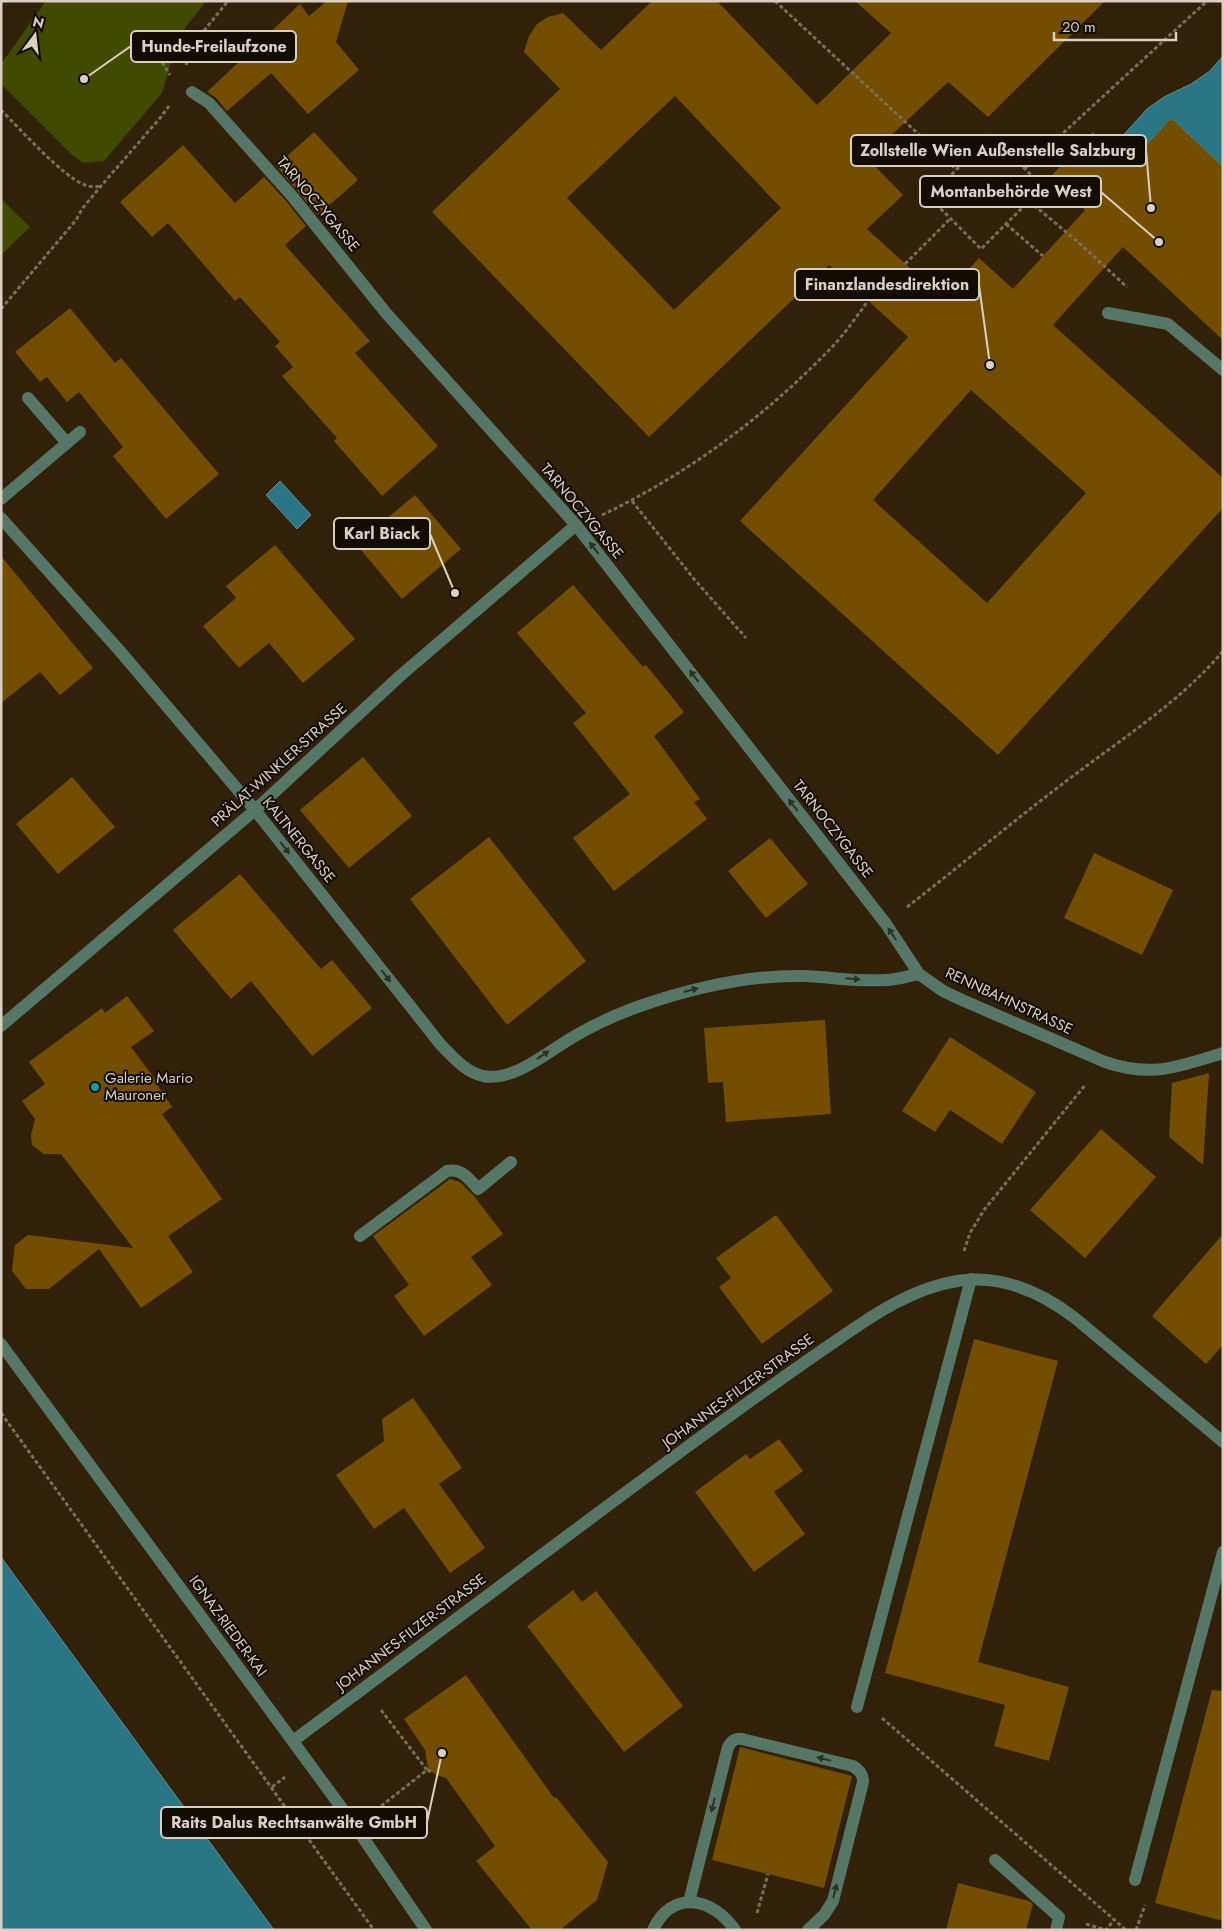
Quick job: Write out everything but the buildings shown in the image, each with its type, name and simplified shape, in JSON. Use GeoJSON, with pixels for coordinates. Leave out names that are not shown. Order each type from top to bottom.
{"type":"FeatureCollection","features":[{"type":"Feature","properties":{"kind":"street","name":"TARNOCZYGASSE"},"geometry":{"type":"LineString","coordinates":[[192,92],[209,103],[292,196],[386,313],[576,525],[886,924],[919,974]]}},
{"type":"Feature","properties":{"kind":"street"},"geometry":{"type":"LineString","coordinates":[[1108,313],[1168,324],[1223,370]]}},
{"type":"Feature","properties":{"kind":"street"},"geometry":{"type":"LineString","coordinates":[[28,398],[67,443]]}},
{"type":"Feature","properties":{"kind":"street"},"geometry":{"type":"LineString","coordinates":[[1,499],[80,432]]}},
{"type":"Feature","properties":{"kind":"street","name":"KALTNERGASSE"},"geometry":{"type":"LineString","coordinates":[[1,518],[119,650],[255,810],[441,1045],[468,1070],[485,1076],[500,1076],[520,1070],[576,1035],[615,1016],[640,1006],[702,988],[767,978],[802,976],[888,980],[919,974]]}},
{"type":"Feature","properties":{"kind":"street","name":"PRÄLAT-WINKLER-STRASSE"},"geometry":{"type":"LineString","coordinates":[[1,1026],[255,810],[400,676],[576,525]]}},
{"type":"Feature","properties":{"kind":"street","name":"RENNBAHNSTRASSE"},"geometry":{"type":"LineString","coordinates":[[919,974],[943,991],[962,1000],[1105,1062],[1136,1070],[1158,1070],[1223,1053]]}},
{"type":"Feature","properties":{"kind":"street"},"geometry":{"type":"LineString","coordinates":[[360,1236],[447,1171],[453,1169],[460,1171],[478,1190],[511,1162]]}},
{"type":"Feature","properties":{"kind":"street"},"geometry":{"type":"LineString","coordinates":[[857,1707],[971,1280]]}},
{"type":"Feature","properties":{"kind":"street","name":"JOHANNES-FILZER-STRASSE"},"geometry":{"type":"LineString","coordinates":[[292,1741],[775,1383],[890,1305],[915,1293],[956,1281],[971,1280],[1008,1284],[1042,1296],[1056,1304],[1223,1442]]}},
{"type":"Feature","properties":{"kind":"street","name":"IGNAZ-RIEDER-KAI"},"geometry":{"type":"LineString","coordinates":[[1,1344],[355,1826],[426,1930]]}},
{"type":"Feature","properties":{"kind":"street"},"geometry":{"type":"LineString","coordinates":[[1135,1880],[1223,1552]]}},
{"type":"Feature","properties":{"kind":"street"},"geometry":{"type":"LineString","coordinates":[[689,1902],[728,1747],[731,1741],[736,1738],[742,1738],[853,1766],[863,1775],[863,1782],[833,1901],[824,1916],[808,1930]]}},
{"type":"Feature","properties":{"kind":"street"},"geometry":{"type":"LineString","coordinates":[[994,1860],[1059,1917],[1056,1930]]}},
{"type":"Feature","properties":{"kind":"street"},"geometry":{"type":"LineString","coordinates":[[653,1930],[662,1914],[677,1904],[689,1902],[710,1906],[721,1912],[735,1930]]}},
{"type":"Feature","properties":{"kind":"path"},"geometry":{"type":"LineString","coordinates":[[775,1],[956,169]]}},
{"type":"Feature","properties":{"kind":"path"},"geometry":{"type":"LineString","coordinates":[[1025,168],[1207,1]]}},
{"type":"Feature","properties":{"kind":"path"},"geometry":{"type":"LineString","coordinates":[[166,30],[160,59],[168,73],[175,77]]}},
{"type":"Feature","properties":{"kind":"path"},"geometry":{"type":"LineString","coordinates":[[1,110],[60,168],[74,179],[85,185],[101,186],[76,220],[1,309]]}},
{"type":"Feature","properties":{"kind":"path"},"geometry":{"type":"LineString","coordinates":[[991,135],[1043,187],[981,249],[929,197],[956,169],[991,135]]}},
{"type":"Feature","properties":{"kind":"path"},"geometry":{"type":"LineString","coordinates":[[1029,201],[1078,242],[1133,293]]}},
{"type":"Feature","properties":{"kind":"path"},"geometry":{"type":"LineString","coordinates":[[905,264],[951,218]]}},
{"type":"Feature","properties":{"kind":"path"},"geometry":{"type":"LineString","coordinates":[[1006,224],[1043,256]]}},
{"type":"Feature","properties":{"kind":"path"},"geometry":{"type":"LineString","coordinates":[[576,525],[594,520],[632,501],[666,481],[716,447],[772,403],[834,345],[868,301]]}},
{"type":"Feature","properties":{"kind":"path"},"geometry":{"type":"LineString","coordinates":[[632,501],[694,579],[746,638]]}},
{"type":"Feature","properties":{"kind":"path"},"geometry":{"type":"LineString","coordinates":[[886,924],[1178,694],[1210,667],[1223,652]]}},
{"type":"Feature","properties":{"kind":"path"},"geometry":{"type":"LineString","coordinates":[[956,1281],[964,1252],[977,1220],[1105,1062]]}},
{"type":"Feature","properties":{"kind":"path"},"geometry":{"type":"LineString","coordinates":[[1,1413],[374,1930]]}},
{"type":"Feature","properties":{"kind":"path"},"geometry":{"type":"LineString","coordinates":[[365,1687],[427,1770],[432,1772]]}},
{"type":"Feature","properties":{"kind":"path"},"geometry":{"type":"LineString","coordinates":[[857,1707],[886,1720],[1126,1930]]}},
{"type":"Feature","properties":{"kind":"path"},"geometry":{"type":"LineString","coordinates":[[355,1826],[427,1770]]}},
{"type":"Feature","properties":{"kind":"path"},"geometry":{"type":"LineString","coordinates":[[755,1916],[768,1874]]}},
{"type":"Feature","properties":{"kind":"green space"},"geometry":{"type":"Polygon","coordinates":[[[46,1],[206,1],[179,36],[162,93],[104,161],[83,163],[71,154],[1,84],[1,64],[46,1]]]}},
{"type":"Feature","properties":{"kind":"green space"},"geometry":{"type":"Polygon","coordinates":[[[1,199],[30,227],[1,255],[1,199]]]}},
{"type":"Feature","properties":{"kind":"water"},"geometry":{"type":"Polygon","coordinates":[[[1223,56],[1223,167],[1171,118],[1129,165],[1111,149],[1147,109],[1210,71],[1223,56]]]}},
{"type":"Feature","properties":{"kind":"water"},"geometry":{"type":"Polygon","coordinates":[[[280,481],[311,515],[297,529],[266,495],[280,481]]]}},
{"type":"Feature","properties":{"kind":"water"},"geometry":{"type":"Polygon","coordinates":[[[1,1557],[274,1930],[1,1930],[1,1557]]]}},
{"type":"Feature","properties":{"kind":"place","name":"Hunde-Freilaufzone"},"geometry":{"type":"Point","coordinates":[84,79]}},
{"type":"Feature","properties":{"kind":"place","name":"Zollstelle Wien Außenstelle Salzburg"},"geometry":{"type":"Point","coordinates":[1151,208]}},
{"type":"Feature","properties":{"kind":"place","name":"Montanbehörde West"},"geometry":{"type":"Point","coordinates":[1159,242]}},
{"type":"Feature","properties":{"kind":"place","name":"Finanzlandesdirektion"},"geometry":{"type":"Point","coordinates":[990,365]}},
{"type":"Feature","properties":{"kind":"place","name":"Karl Biack"},"geometry":{"type":"Point","coordinates":[455,593]}},
{"type":"Feature","properties":{"kind":"place","name":"Galerie Mario Mauroner"},"geometry":{"type":"Point","coordinates":[95,1087]}},
{"type":"Feature","properties":{"kind":"place","name":"Raits Dalus Rechtsanwälte GmbH"},"geometry":{"type":"Point","coordinates":[442,1753]}}]}
